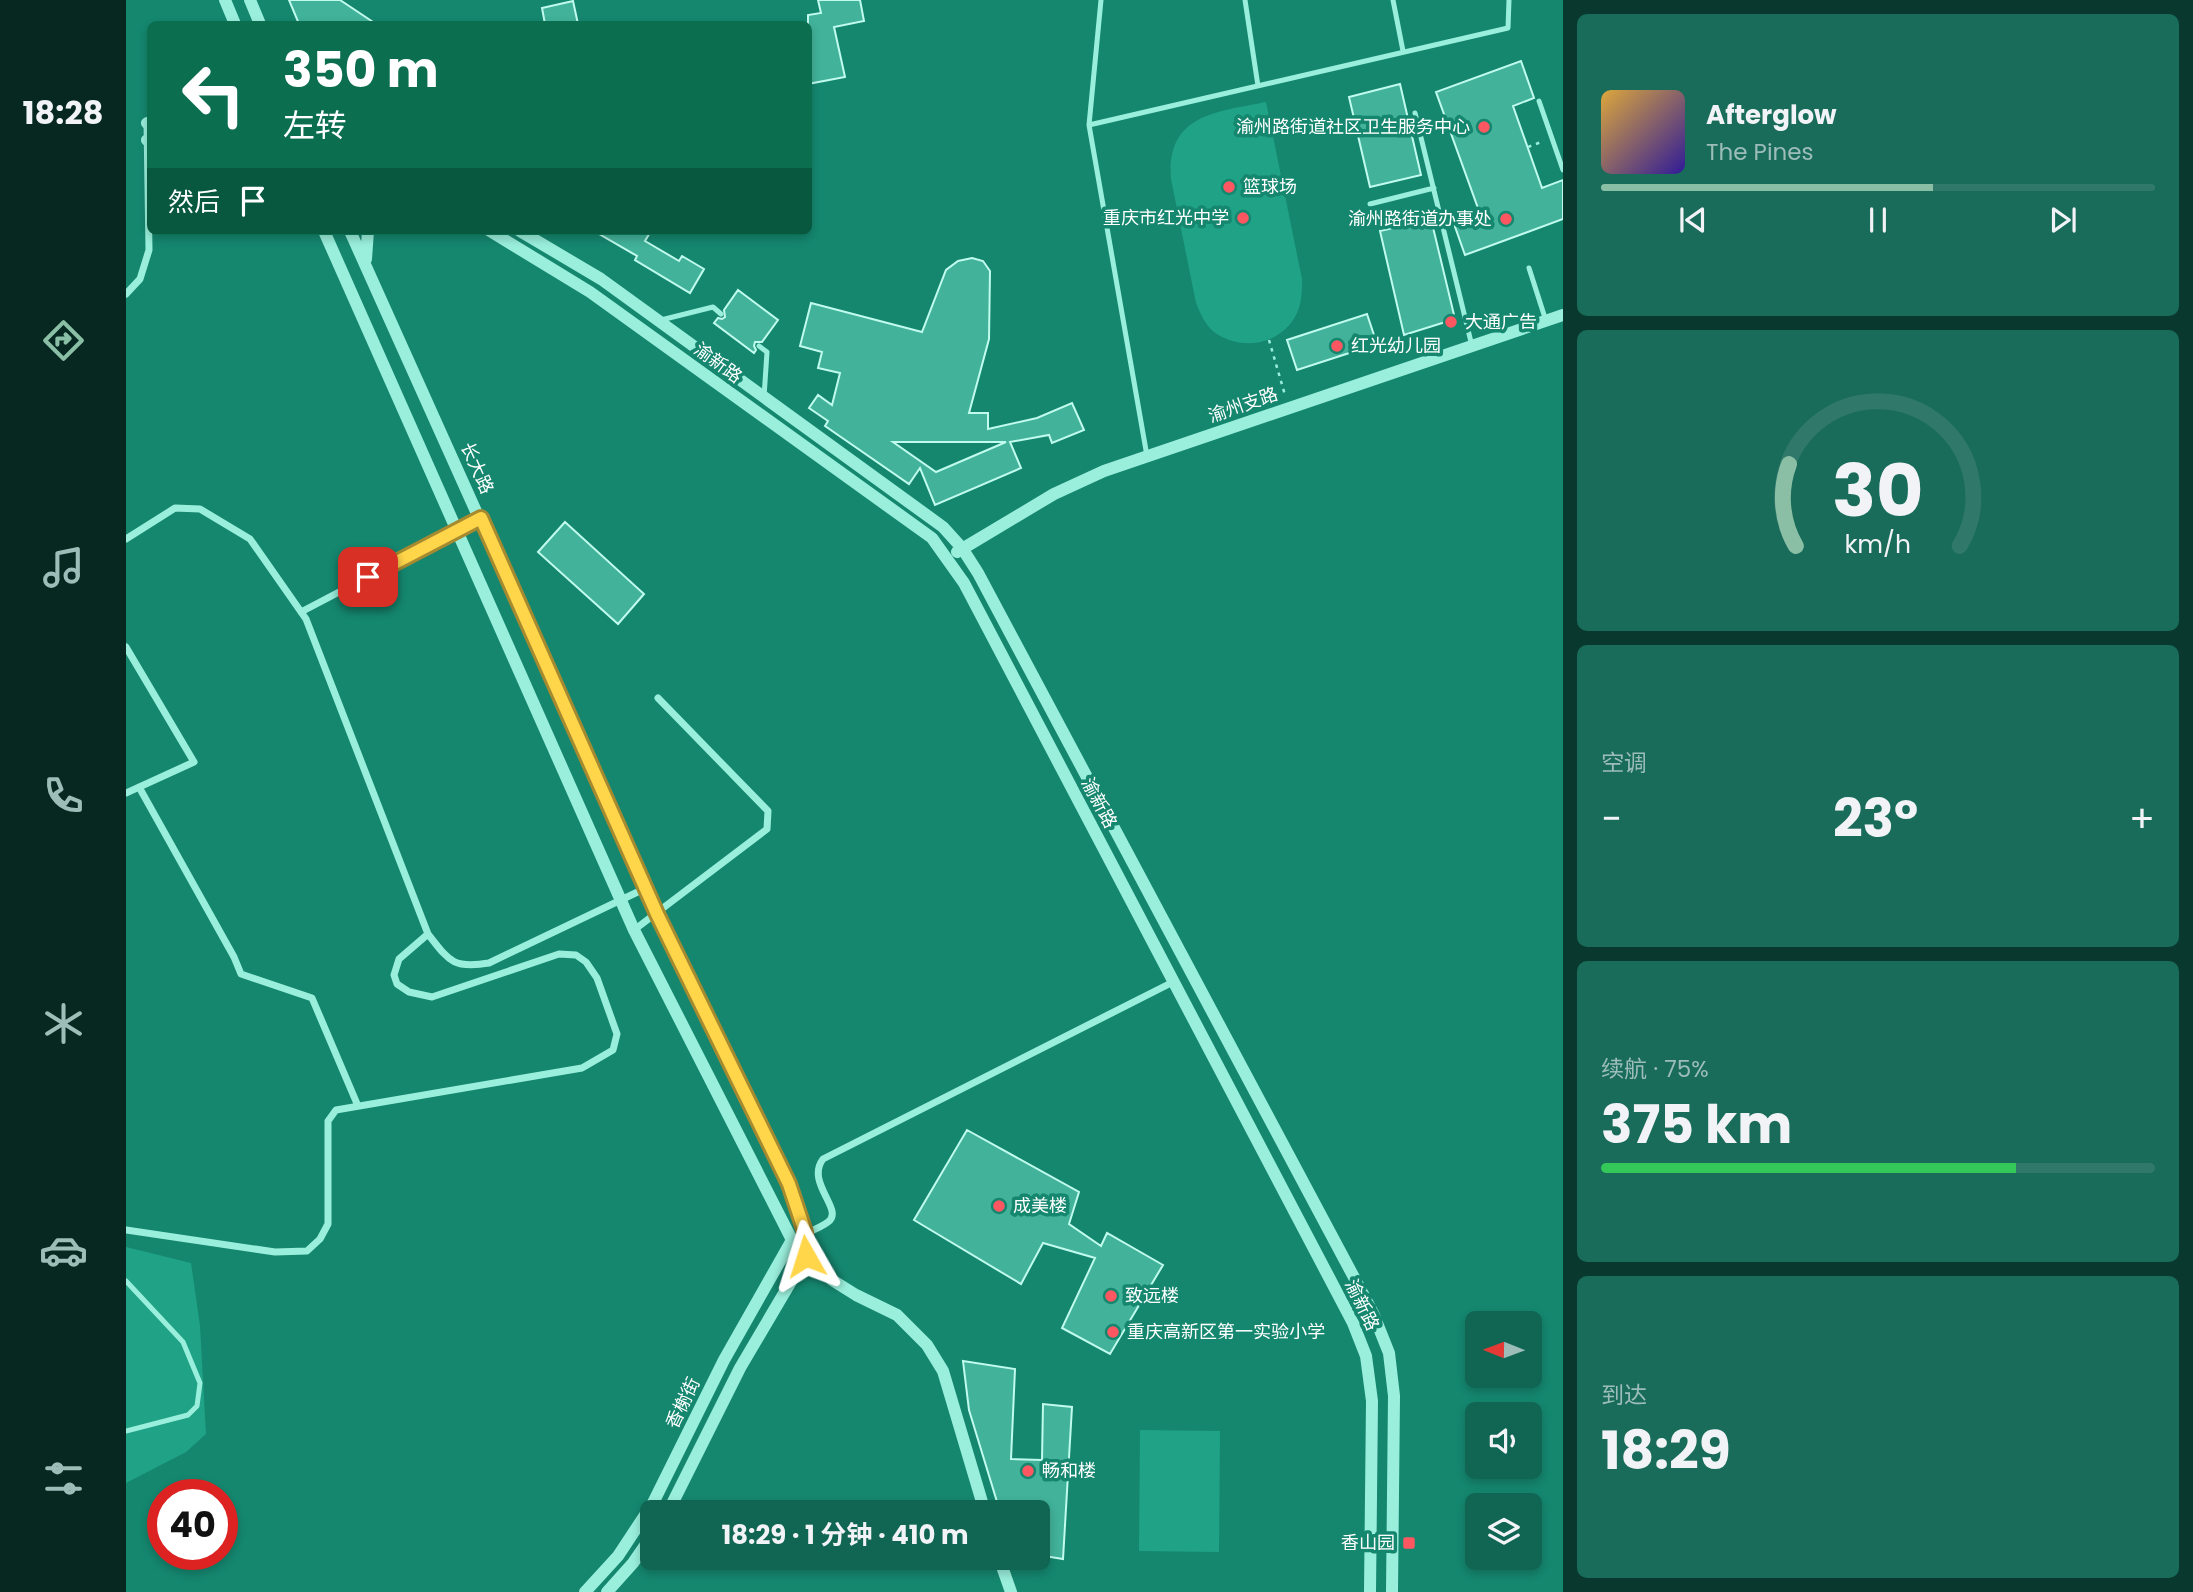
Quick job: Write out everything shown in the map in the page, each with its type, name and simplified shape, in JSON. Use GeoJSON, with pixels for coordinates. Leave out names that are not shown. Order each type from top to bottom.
{"type":"FeatureCollection","features":[{"type":"Feature","properties":{"kind":"street"},"geometry":{"type":"LineString","coordinates":[[225,0],[234,21]]}},
{"type":"Feature","properties":{"kind":"street"},"geometry":{"type":"LineString","coordinates":[[250,0],[259,21]]}},
{"type":"Feature","properties":{"kind":"street"},"geometry":{"type":"LineString","coordinates":[[126,294],[140,279],[149,250],[149,235]]}},
{"type":"Feature","properties":{"kind":"street"},"geometry":{"type":"LineString","coordinates":[[326,235],[634,930],[792,1240],[832,1280],[856,1296],[897,1315],[927,1345],[943,1371],[981,1500]]}},
{"type":"Feature","properties":{"kind":"street","name":"长大路"},"geometry":{"type":"LineString","coordinates":[[352,235],[657,914],[789,1184],[805,1232],[806,1256]]}},
{"type":"Feature","properties":{"kind":"street"},"geometry":{"type":"LineString","coordinates":[[366,235],[366,266]]}},
{"type":"Feature","properties":{"kind":"street","name":"渝新路"},"geometry":{"type":"LineString","coordinates":[[497,235],[590,292],[932,538],[964,583],[1353,1323],[1366,1356],[1372,1401],[1370,1592]]}},
{"type":"Feature","properties":{"kind":"street","name":"渝新路"},"geometry":{"type":"LineString","coordinates":[[527,235],[601,279],[659,320],[943,527],[962,548],[1373,1313],[1389,1353],[1394,1396],[1392,1592]]}},
{"type":"Feature","properties":{"kind":"street","name":"渝州支路"},"geometry":{"type":"LineString","coordinates":[[947,558],[1054,494],[1104,471],[1563,314]]}},
{"type":"Feature","properties":{"kind":"street"},"geometry":{"type":"LineString","coordinates":[[126,540],[175,508],[200,509],[250,539],[306,619],[428,934],[447,959],[469,966],[489,963],[646,888]]}},
{"type":"Feature","properties":{"kind":"street"},"geometry":{"type":"LineString","coordinates":[[301,612],[481,518]]}},
{"type":"Feature","properties":{"kind":"street"},"geometry":{"type":"LineString","coordinates":[[126,647],[194,762],[126,793]]}},
{"type":"Feature","properties":{"kind":"street"},"geometry":{"type":"LineString","coordinates":[[634,930],[767,829],[768,811],[658,698]]}},
{"type":"Feature","properties":{"kind":"street"},"geometry":{"type":"LineString","coordinates":[[139,787],[241,974],[312,998],[358,1106]]}},
{"type":"Feature","properties":{"kind":"street"},"geometry":{"type":"LineString","coordinates":[[126,1230],[275,1252],[307,1251],[320,1239],[328,1224],[328,1121],[336,1110],[582,1068],[613,1050],[617,1034],[597,978],[586,962],[576,956],[559,954],[432,997],[409,992],[397,984],[394,975],[399,959],[428,934]]}},
{"type":"Feature","properties":{"kind":"street"},"geometry":{"type":"LineString","coordinates":[[792,1240],[832,1218],[832,1211],[817,1174],[823,1159],[1173,982]]}},
{"type":"Feature","properties":{"kind":"street","name":"香榭街"},"geometry":{"type":"LineString","coordinates":[[585,1592],[618,1556],[653,1503],[724,1360],[792,1240]]}},
{"type":"Feature","properties":{"kind":"street","name":"香榭街"},"geometry":{"type":"LineString","coordinates":[[674,1500],[740,1368],[806,1256]]}},
{"type":"Feature","properties":{"kind":"street"},"geometry":{"type":"LineString","coordinates":[[607,1592],[640,1553]]}},
{"type":"Feature","properties":{"kind":"street"},"geometry":{"type":"LineString","coordinates":[[1003,1570],[1011,1592]]}},
{"type":"Feature","properties":{"kind":"lane"},"geometry":{"type":"LineString","coordinates":[[1101,0],[1089,125],[1147,456]]}},
{"type":"Feature","properties":{"kind":"lane"},"geometry":{"type":"LineString","coordinates":[[1245,0],[1258,86]]}},
{"type":"Feature","properties":{"kind":"lane"},"geometry":{"type":"LineString","coordinates":[[1393,0],[1404,51]]}},
{"type":"Feature","properties":{"kind":"lane"},"geometry":{"type":"LineString","coordinates":[[1089,125],[1508,29],[1509,0]]}},
{"type":"Feature","properties":{"kind":"lane"},"geometry":{"type":"LineString","coordinates":[[1539,101],[1563,170]]}},
{"type":"Feature","properties":{"kind":"lane"},"geometry":{"type":"LineString","coordinates":[[1415,113],[1472,346]]}},
{"type":"Feature","properties":{"kind":"lane"},"geometry":{"type":"LineString","coordinates":[[1370,204],[1434,188]]}},
{"type":"Feature","properties":{"kind":"lane"},"geometry":{"type":"LineString","coordinates":[[1529,268],[1546,321]]}},
{"type":"Feature","properties":{"kind":"lane"},"geometry":{"type":"LineString","coordinates":[[659,320],[713,307],[720,314]]}},
{"type":"Feature","properties":{"kind":"lane"},"geometry":{"type":"LineString","coordinates":[[759,346],[766,352],[764,397]]}},
{"type":"Feature","properties":{"kind":"lane"},"geometry":{"type":"LineString","coordinates":[[126,1281],[183,1342],[200,1382],[197,1406],[188,1415],[126,1431]]}},
{"type":"Feature","properties":{"kind":"path"},"geometry":{"type":"LineString","coordinates":[[1528,147],[1552,138]]}},
{"type":"Feature","properties":{"kind":"path"},"geometry":{"type":"LineString","coordinates":[[1269,340],[1289,408]]}},
{"type":"Feature","properties":{"kind":"green space"},"geometry":{"type":"Polygon","coordinates":[[[1266,102],[1302,279],[1301,298],[1295,317],[1280,333],[1260,342],[1238,342],[1213,331],[1196,303],[1171,179],[1172,157],[1177,141],[1186,129],[1198,120],[1230,109],[1266,102]]]}},
{"type":"Feature","properties":{"kind":"green space"},"geometry":{"type":"Polygon","coordinates":[[[126,1247],[191,1263],[200,1326],[206,1434],[186,1452],[126,1483],[126,1247]]]}},
{"type":"Feature","properties":{"kind":"green space"},"geometry":{"type":"Polygon","coordinates":[[[1140,1430],[1220,1431],[1219,1552],[1139,1551],[1140,1430]]]}},
{"type":"Feature","properties":{"kind":"building"},"geometry":{"type":"Polygon","coordinates":[[[289,0],[340,0],[372,21],[298,21],[289,0]]]}},
{"type":"Feature","properties":{"kind":"building"},"geometry":{"type":"Polygon","coordinates":[[[818,0],[860,0],[864,21],[834,27],[845,77],[812,83],[812,21],[808,21],[808,15],[821,13],[818,0]]]}},
{"type":"Feature","properties":{"kind":"building"},"geometry":{"type":"Polygon","coordinates":[[[573,1],[577,21],[544,21],[542,8],[573,1]]]}},
{"type":"Feature","properties":{"kind":"building","name":"渝州路街道社区卫生服务中心"},"geometry":{"type":"Polygon","coordinates":[[[1521,61],[1534,98],[1513,106],[1542,188],[1563,180],[1563,219],[1465,255],[1453,221],[1479,211],[1436,92],[1521,61]]]}},
{"type":"Feature","properties":{"kind":"building"},"geometry":{"type":"Polygon","coordinates":[[[1400,84],[1421,175],[1370,187],[1349,97],[1400,84]]]}},
{"type":"Feature","properties":{"kind":"building"},"geometry":{"type":"Polygon","coordinates":[[[1431,219],[1455,319],[1404,335],[1380,231],[1431,219]]]}},
{"type":"Feature","properties":{"kind":"building"},"geometry":{"type":"Polygon","coordinates":[[[601,235],[649,235],[645,241],[679,261],[682,256],[704,269],[690,293],[635,260],[637,256],[601,235]]]}},
{"type":"Feature","properties":{"kind":"building"},"geometry":{"type":"Polygon","coordinates":[[[972,258],[983,261],[990,271],[989,339],[969,413],[988,413],[988,429],[1037,418],[1072,403],[1084,430],[1052,443],[1049,435],[1010,442],[1021,468],[935,505],[920,468],[909,484],[825,426],[828,421],[809,408],[818,395],[832,405],[840,373],[818,368],[822,352],[800,346],[811,303],[922,332],[946,270],[958,261],[972,258]],[[893,442],[936,472],[1006,442],[893,442]]]}},
{"type":"Feature","properties":{"kind":"building"},"geometry":{"type":"Polygon","coordinates":[[[738,290],[778,320],[762,342],[755,342],[754,353],[714,323],[718,318],[725,317],[724,310],[738,290]]]}},
{"type":"Feature","properties":{"kind":"building"},"geometry":{"type":"Polygon","coordinates":[[[1367,314],[1377,344],[1297,370],[1287,340],[1367,314]]]}},
{"type":"Feature","properties":{"kind":"building"},"geometry":{"type":"Polygon","coordinates":[[[565,522],[644,594],[618,624],[538,552],[565,522]]]}},
{"type":"Feature","properties":{"kind":"building","name":"成美楼"},"geometry":{"type":"Polygon","coordinates":[[[967,1130],[1079,1192],[1069,1224],[1101,1246],[1107,1233],[1163,1265],[1110,1354],[1062,1328],[1095,1258],[1043,1243],[1021,1284],[914,1220],[967,1130]]]}},
{"type":"Feature","properties":{"kind":"building","name":"畅和楼"},"geometry":{"type":"Polygon","coordinates":[[[963,1361],[1015,1369],[1011,1459],[1042,1460],[1043,1404],[1072,1407],[1063,1559],[1050,1557],[1050,1500],[996,1500],[969,1410],[963,1361]]]}},
{"type":"Feature","properties":{"kind":"place","name":"渝州路街道社区卫生服务中心"},"geometry":{"type":"Point","coordinates":[1484,127]}},
{"type":"Feature","properties":{"kind":"place","name":"篮球场"},"geometry":{"type":"Point","coordinates":[1229,187]}},
{"type":"Feature","properties":{"kind":"place","name":"重庆市红光中学"},"geometry":{"type":"Point","coordinates":[1243,218]}},
{"type":"Feature","properties":{"kind":"place","name":"渝州路街道办事处"},"geometry":{"type":"Point","coordinates":[1506,219]}},
{"type":"Feature","properties":{"kind":"place","name":"大通广告"},"geometry":{"type":"Point","coordinates":[1451,322]}},
{"type":"Feature","properties":{"kind":"place","name":"红光幼儿园"},"geometry":{"type":"Point","coordinates":[1337,346]}},
{"type":"Feature","properties":{"kind":"place","name":"成美楼"},"geometry":{"type":"Point","coordinates":[999,1206]}},
{"type":"Feature","properties":{"kind":"place","name":"致远楼"},"geometry":{"type":"Point","coordinates":[1111,1296]}},
{"type":"Feature","properties":{"kind":"place","name":"重庆高新区第一实验小学"},"geometry":{"type":"Point","coordinates":[1113,1332]}},
{"type":"Feature","properties":{"kind":"place","name":"畅和楼"},"geometry":{"type":"Point","coordinates":[1028,1471]}},
{"type":"Feature","properties":{"kind":"place","name":"香山园"},"geometry":{"type":"Point","coordinates":[1409,1543]}},
{"type":"Feature","properties":{"kind":"route"},"geometry":{"type":"LineString","coordinates":[[368,577],[481,518],[657,914],[789,1184],[805,1232],[806,1256]]}}]}
